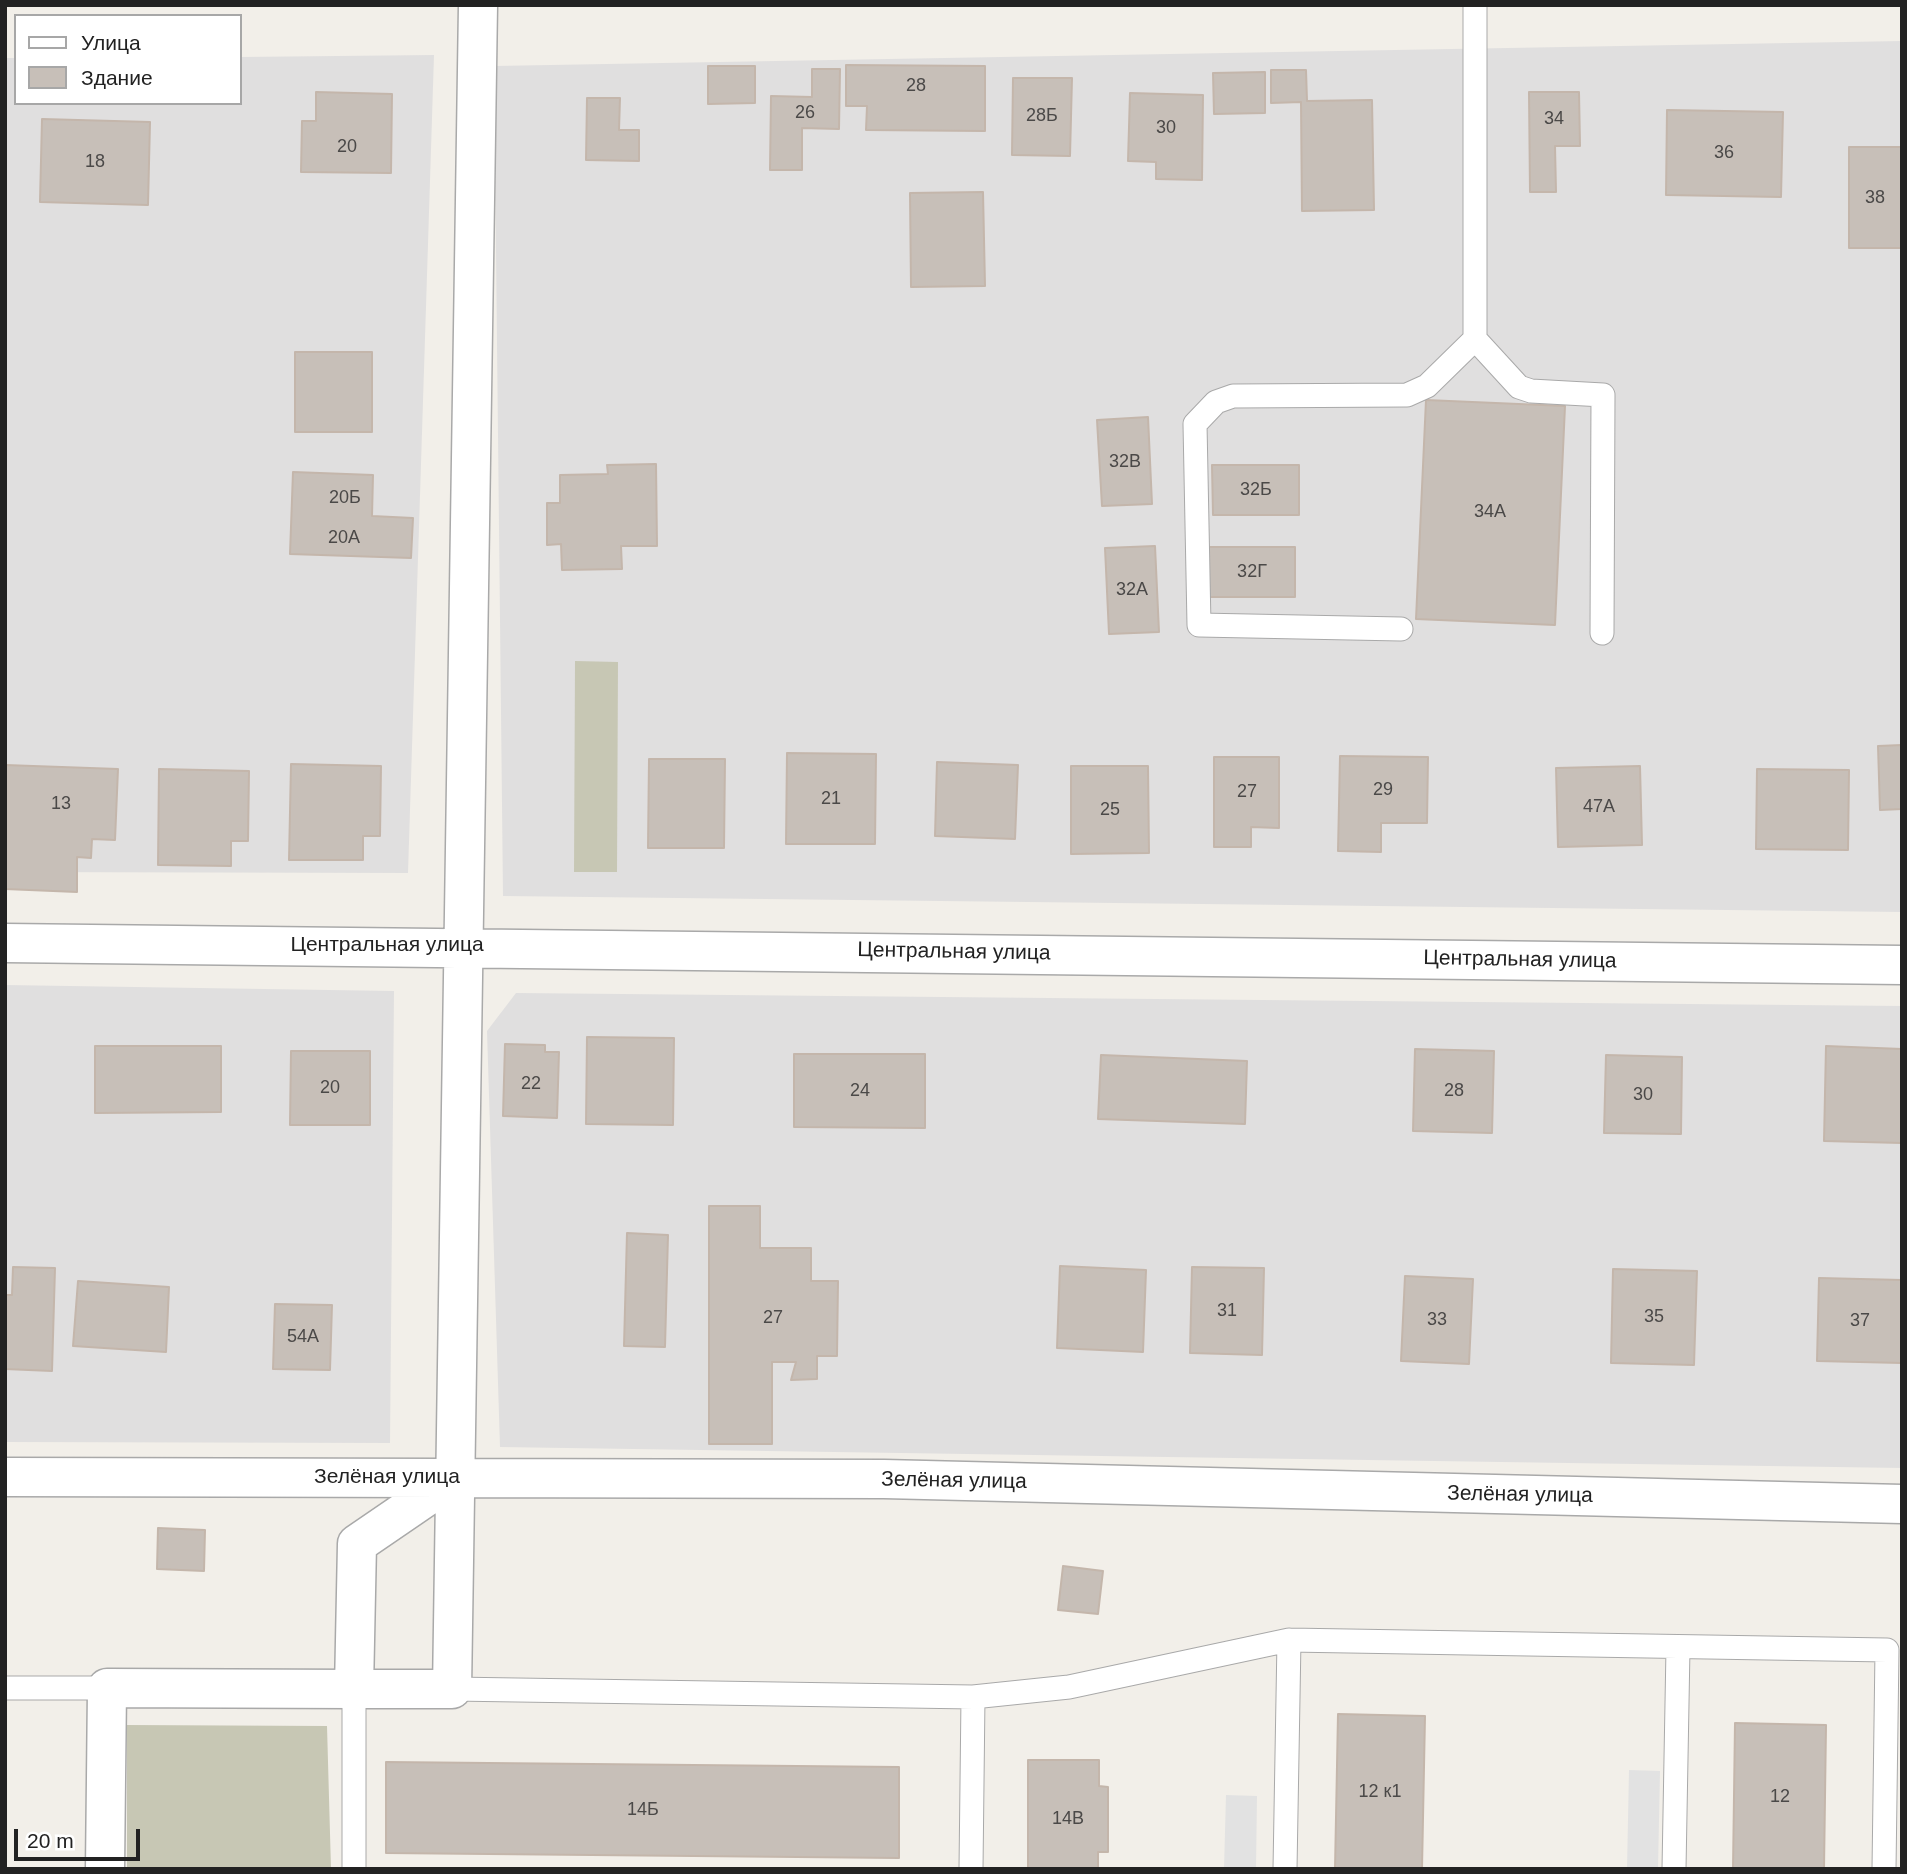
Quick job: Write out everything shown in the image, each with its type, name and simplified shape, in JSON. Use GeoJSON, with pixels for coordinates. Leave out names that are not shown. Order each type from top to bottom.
{"type":"FeatureCollection","features":[{"type":"Feature","properties":{"kind":"street"},"geometry":{"type":"LineString","coordinates":[[105,1869],[107,1688],[452,1689],[478,5]]}},
{"type":"Feature","properties":{"kind":"street","name":"Центральная улица"},"geometry":{"type":"LineString","coordinates":[[5,943],[463,946],[1902,965]]}},
{"type":"Feature","properties":{"kind":"street","name":"Зелёная улица"},"geometry":{"type":"LineString","coordinates":[[5,1477],[884,1479],[1902,1504]]}},
{"type":"Feature","properties":{"kind":"street"},"geometry":{"type":"LineString","coordinates":[[354,1689],[357,1544],[455,1477]]}},
{"type":"Feature","properties":{"kind":"lane"},"geometry":{"type":"LineString","coordinates":[[1475,5],[1475,339],[1519,387],[1531,391],[1603,396],[1602,633]]}},
{"type":"Feature","properties":{"kind":"lane"},"geometry":{"type":"LineString","coordinates":[[1401,629],[1199,625],[1195,424],[1216,402],[1233,396],[1407,396],[1427,386],[1475,339]]}},
{"type":"Feature","properties":{"kind":"lane"},"geometry":{"type":"LineString","coordinates":[[452,1689],[974,1697],[1069,1687],[1289,1640],[1887,1650],[1884,1869]]}},
{"type":"Feature","properties":{"kind":"lane"},"geometry":{"type":"LineString","coordinates":[[1284,1869],[1289,1640]]}},
{"type":"Feature","properties":{"kind":"lane"},"geometry":{"type":"LineString","coordinates":[[1674,1869],[1678,1648]]}},
{"type":"Feature","properties":{"kind":"lane"},"geometry":{"type":"LineString","coordinates":[[5,1688],[107,1688]]}},
{"type":"Feature","properties":{"kind":"lane"},"geometry":{"type":"LineString","coordinates":[[354,1689],[354,1869]]}},
{"type":"Feature","properties":{"kind":"lane"},"geometry":{"type":"LineString","coordinates":[[971,1869],[974,1697]]}},
{"type":"Feature","properties":{"kind":"shaded area"},"geometry":{"type":"Polygon","coordinates":[[[1902,41],[1902,912],[503,896],[494,66],[1902,41]]]}},
{"type":"Feature","properties":{"kind":"shaded area"},"geometry":{"type":"Polygon","coordinates":[[[434,55],[408,873],[5,872],[5,58],[14,58],[14,105],[242,105],[242,57],[434,55]]]}},
{"type":"Feature","properties":{"kind":"shaded area"},"geometry":{"type":"Polygon","coordinates":[[[575,661],[618,662],[617,872],[574,872],[575,661]]]}},
{"type":"Feature","properties":{"kind":"shaded area"},"geometry":{"type":"Polygon","coordinates":[[[5,985],[394,991],[390,1443],[5,1442],[5,985]]]}},
{"type":"Feature","properties":{"kind":"shaded area"},"geometry":{"type":"Polygon","coordinates":[[[516,993],[1902,1006],[1902,1468],[500,1447],[487,1031],[516,993]]]}},
{"type":"Feature","properties":{"kind":"shaded area"},"geometry":{"type":"Polygon","coordinates":[[[127,1725],[327,1726],[331,1869],[127,1869],[127,1725]]]}},
{"type":"Feature","properties":{"kind":"shaded area"},"geometry":{"type":"Polygon","coordinates":[[[1629,1770],[1660,1771],[1658,1869],[1627,1869],[1629,1770]]]}},
{"type":"Feature","properties":{"kind":"shaded area"},"geometry":{"type":"Polygon","coordinates":[[[1226,1795],[1257,1796],[1256,1869],[1224,1869],[1226,1795]]]}},
{"type":"Feature","properties":{"kind":"building"},"geometry":{"type":"Polygon","coordinates":[[[846,65],[985,66],[985,131],[866,130],[867,106],[846,106],[846,65]]]}},
{"type":"Feature","properties":{"kind":"building"},"geometry":{"type":"Polygon","coordinates":[[[708,66],[755,66],[755,103],[708,104],[708,66]]]}},
{"type":"Feature","properties":{"kind":"building"},"geometry":{"type":"Polygon","coordinates":[[[812,69],[840,69],[839,129],[802,128],[802,170],[770,170],[771,96],[812,97],[812,69]]]}},
{"type":"Feature","properties":{"kind":"building"},"geometry":{"type":"Polygon","coordinates":[[[1271,70],[1306,70],[1307,101],[1372,100],[1374,210],[1302,211],[1301,102],[1271,103],[1271,70]]]}},
{"type":"Feature","properties":{"kind":"building"},"geometry":{"type":"Polygon","coordinates":[[[1265,72],[1265,113],[1214,114],[1213,73],[1265,72]]]}},
{"type":"Feature","properties":{"kind":"building"},"geometry":{"type":"Polygon","coordinates":[[[1013,78],[1072,78],[1070,156],[1012,155],[1013,78]]]}},
{"type":"Feature","properties":{"kind":"building"},"geometry":{"type":"Polygon","coordinates":[[[316,92],[392,94],[391,173],[301,172],[302,121],[316,121],[316,92]]]}},
{"type":"Feature","properties":{"kind":"building"},"geometry":{"type":"Polygon","coordinates":[[[1529,92],[1579,92],[1580,146],[1555,146],[1556,192],[1530,192],[1529,92]]]}},
{"type":"Feature","properties":{"kind":"building"},"geometry":{"type":"Polygon","coordinates":[[[1130,93],[1203,95],[1202,180],[1156,179],[1156,162],[1128,161],[1130,93]]]}},
{"type":"Feature","properties":{"kind":"building"},"geometry":{"type":"Polygon","coordinates":[[[587,98],[620,98],[619,130],[639,130],[639,161],[586,160],[587,98]]]}},
{"type":"Feature","properties":{"kind":"building"},"geometry":{"type":"Polygon","coordinates":[[[1667,110],[1783,112],[1781,197],[1666,195],[1667,110]]]}},
{"type":"Feature","properties":{"kind":"building"},"geometry":{"type":"Polygon","coordinates":[[[42,119],[150,122],[148,205],[40,202],[42,119]]]}},
{"type":"Feature","properties":{"kind":"building"},"geometry":{"type":"Polygon","coordinates":[[[1849,147],[1902,147],[1902,248],[1849,248],[1849,147]]]}},
{"type":"Feature","properties":{"kind":"building"},"geometry":{"type":"Polygon","coordinates":[[[983,192],[985,286],[911,287],[910,193],[983,192]]]}},
{"type":"Feature","properties":{"kind":"building"},"geometry":{"type":"Polygon","coordinates":[[[295,352],[372,352],[372,432],[295,432],[295,352]]]}},
{"type":"Feature","properties":{"kind":"building"},"geometry":{"type":"Polygon","coordinates":[[[1426,400],[1565,406],[1555,625],[1416,619],[1426,400]]]}},
{"type":"Feature","properties":{"kind":"building"},"geometry":{"type":"Polygon","coordinates":[[[1148,417],[1152,504],[1102,506],[1097,420],[1148,417]]]}},
{"type":"Feature","properties":{"kind":"building"},"geometry":{"type":"Polygon","coordinates":[[[656,464],[657,546],[621,546],[622,569],[562,570],[561,544],[547,545],[547,503],[560,503],[560,475],[608,474],[607,465],[656,464]]]}},
{"type":"Feature","properties":{"kind":"building"},"geometry":{"type":"Polygon","coordinates":[[[1212,465],[1299,465],[1299,515],[1213,515],[1212,465]]]}},
{"type":"Feature","properties":{"kind":"building"},"geometry":{"type":"Polygon","coordinates":[[[293,472],[373,475],[372,516],[413,518],[411,558],[290,554],[293,472]]]}},
{"type":"Feature","properties":{"kind":"building"},"geometry":{"type":"Polygon","coordinates":[[[1155,546],[1159,632],[1109,634],[1105,548],[1155,546]]]}},
{"type":"Feature","properties":{"kind":"building"},"geometry":{"type":"Polygon","coordinates":[[[1209,547],[1295,547],[1295,597],[1209,597],[1209,547]]]}},
{"type":"Feature","properties":{"kind":"building"},"geometry":{"type":"Polygon","coordinates":[[[1902,745],[1902,809],[1880,810],[1878,746],[1902,745]]]}},
{"type":"Feature","properties":{"kind":"building"},"geometry":{"type":"Polygon","coordinates":[[[787,753],[876,754],[875,844],[786,844],[787,753]]]}},
{"type":"Feature","properties":{"kind":"building"},"geometry":{"type":"Polygon","coordinates":[[[1340,756],[1428,757],[1427,823],[1381,823],[1381,852],[1338,851],[1340,756]]]}},
{"type":"Feature","properties":{"kind":"building"},"geometry":{"type":"Polygon","coordinates":[[[1214,757],[1279,757],[1279,828],[1251,827],[1251,847],[1214,847],[1214,757]]]}},
{"type":"Feature","properties":{"kind":"building"},"geometry":{"type":"Polygon","coordinates":[[[649,759],[725,759],[724,848],[648,848],[649,759]]]}},
{"type":"Feature","properties":{"kind":"building"},"geometry":{"type":"Polygon","coordinates":[[[937,762],[1018,765],[1015,839],[935,836],[937,762]]]}},
{"type":"Feature","properties":{"kind":"building"},"geometry":{"type":"Polygon","coordinates":[[[291,764],[381,766],[380,836],[363,836],[363,860],[289,860],[291,764]]]}},
{"type":"Feature","properties":{"kind":"building"},"geometry":{"type":"Polygon","coordinates":[[[5,765],[118,769],[115,840],[92,839],[91,858],[77,857],[77,892],[5,889],[5,765]]]}},
{"type":"Feature","properties":{"kind":"building"},"geometry":{"type":"Polygon","coordinates":[[[1071,766],[1148,766],[1149,853],[1071,854],[1071,766]]]}},
{"type":"Feature","properties":{"kind":"building"},"geometry":{"type":"Polygon","coordinates":[[[1640,766],[1642,845],[1558,847],[1556,768],[1640,766]]]}},
{"type":"Feature","properties":{"kind":"building"},"geometry":{"type":"Polygon","coordinates":[[[159,769],[249,771],[248,841],[231,841],[231,866],[158,865],[159,769]]]}},
{"type":"Feature","properties":{"kind":"building"},"geometry":{"type":"Polygon","coordinates":[[[1757,769],[1849,770],[1848,850],[1756,849],[1757,769]]]}},
{"type":"Feature","properties":{"kind":"building"},"geometry":{"type":"Polygon","coordinates":[[[587,1037],[674,1038],[673,1125],[586,1124],[587,1037]]]}},
{"type":"Feature","properties":{"kind":"building"},"geometry":{"type":"Polygon","coordinates":[[[505,1044],[545,1045],[545,1052],[559,1052],[557,1118],[503,1116],[505,1044]]]}},
{"type":"Feature","properties":{"kind":"building"},"geometry":{"type":"Polygon","coordinates":[[[95,1046],[221,1046],[221,1112],[95,1113],[95,1046]]]}},
{"type":"Feature","properties":{"kind":"building"},"geometry":{"type":"Polygon","coordinates":[[[1826,1046],[1902,1049],[1902,1143],[1824,1141],[1826,1046]]]}},
{"type":"Feature","properties":{"kind":"building"},"geometry":{"type":"Polygon","coordinates":[[[1415,1049],[1494,1051],[1492,1133],[1413,1131],[1415,1049]]]}},
{"type":"Feature","properties":{"kind":"building"},"geometry":{"type":"Polygon","coordinates":[[[291,1051],[370,1051],[370,1125],[290,1125],[291,1051]]]}},
{"type":"Feature","properties":{"kind":"building"},"geometry":{"type":"Polygon","coordinates":[[[794,1054],[925,1054],[925,1128],[794,1127],[794,1054]]]}},
{"type":"Feature","properties":{"kind":"building"},"geometry":{"type":"Polygon","coordinates":[[[1101,1055],[1247,1061],[1245,1124],[1098,1119],[1101,1055]]]}},
{"type":"Feature","properties":{"kind":"building"},"geometry":{"type":"Polygon","coordinates":[[[1606,1055],[1682,1057],[1681,1134],[1604,1133],[1606,1055]]]}},
{"type":"Feature","properties":{"kind":"building"},"geometry":{"type":"Polygon","coordinates":[[[709,1206],[760,1206],[760,1248],[811,1248],[811,1281],[838,1281],[837,1356],[817,1356],[817,1379],[791,1380],[796,1362],[772,1362],[772,1444],[709,1444],[709,1206]]]}},
{"type":"Feature","properties":{"kind":"building"},"geometry":{"type":"Polygon","coordinates":[[[627,1233],[668,1235],[665,1347],[624,1346],[627,1233]]]}},
{"type":"Feature","properties":{"kind":"building"},"geometry":{"type":"Polygon","coordinates":[[[1060,1266],[1146,1270],[1143,1352],[1057,1348],[1060,1266]]]}},
{"type":"Feature","properties":{"kind":"building"},"geometry":{"type":"Polygon","coordinates":[[[13,1267],[55,1268],[52,1371],[5,1369],[5,1295],[12,1295],[13,1267]]]}},
{"type":"Feature","properties":{"kind":"building"},"geometry":{"type":"Polygon","coordinates":[[[1192,1267],[1264,1268],[1262,1355],[1190,1353],[1192,1267]]]}},
{"type":"Feature","properties":{"kind":"building"},"geometry":{"type":"Polygon","coordinates":[[[1613,1269],[1697,1271],[1694,1365],[1611,1363],[1613,1269]]]}},
{"type":"Feature","properties":{"kind":"building"},"geometry":{"type":"Polygon","coordinates":[[[1405,1276],[1473,1279],[1469,1364],[1401,1361],[1405,1276]]]}},
{"type":"Feature","properties":{"kind":"building"},"geometry":{"type":"Polygon","coordinates":[[[1819,1278],[1902,1280],[1902,1363],[1817,1361],[1819,1278]]]}},
{"type":"Feature","properties":{"kind":"building"},"geometry":{"type":"Polygon","coordinates":[[[78,1281],[169,1287],[166,1352],[73,1346],[78,1281]]]}},
{"type":"Feature","properties":{"kind":"building"},"geometry":{"type":"Polygon","coordinates":[[[275,1304],[332,1305],[330,1370],[273,1369],[275,1304]]]}},
{"type":"Feature","properties":{"kind":"building"},"geometry":{"type":"Polygon","coordinates":[[[158,1528],[205,1530],[204,1571],[157,1569],[158,1528]]]}},
{"type":"Feature","properties":{"kind":"building"},"geometry":{"type":"Polygon","coordinates":[[[1063,1566],[1103,1571],[1098,1614],[1058,1610],[1063,1566]]]}},
{"type":"Feature","properties":{"kind":"building"},"geometry":{"type":"Polygon","coordinates":[[[1338,1714],[1425,1716],[1422,1869],[1335,1869],[1338,1714]]]}},
{"type":"Feature","properties":{"kind":"building"},"geometry":{"type":"Polygon","coordinates":[[[1735,1723],[1826,1725],[1824,1869],[1733,1869],[1735,1723]]]}},
{"type":"Feature","properties":{"kind":"building"},"geometry":{"type":"Polygon","coordinates":[[[1028,1760],[1099,1760],[1099,1786],[1108,1787],[1108,1852],[1098,1852],[1098,1869],[1028,1869],[1028,1760]]]}},
{"type":"Feature","properties":{"kind":"building"},"geometry":{"type":"Polygon","coordinates":[[[386,1762],[899,1767],[899,1858],[386,1853],[386,1762]]]}}]}
